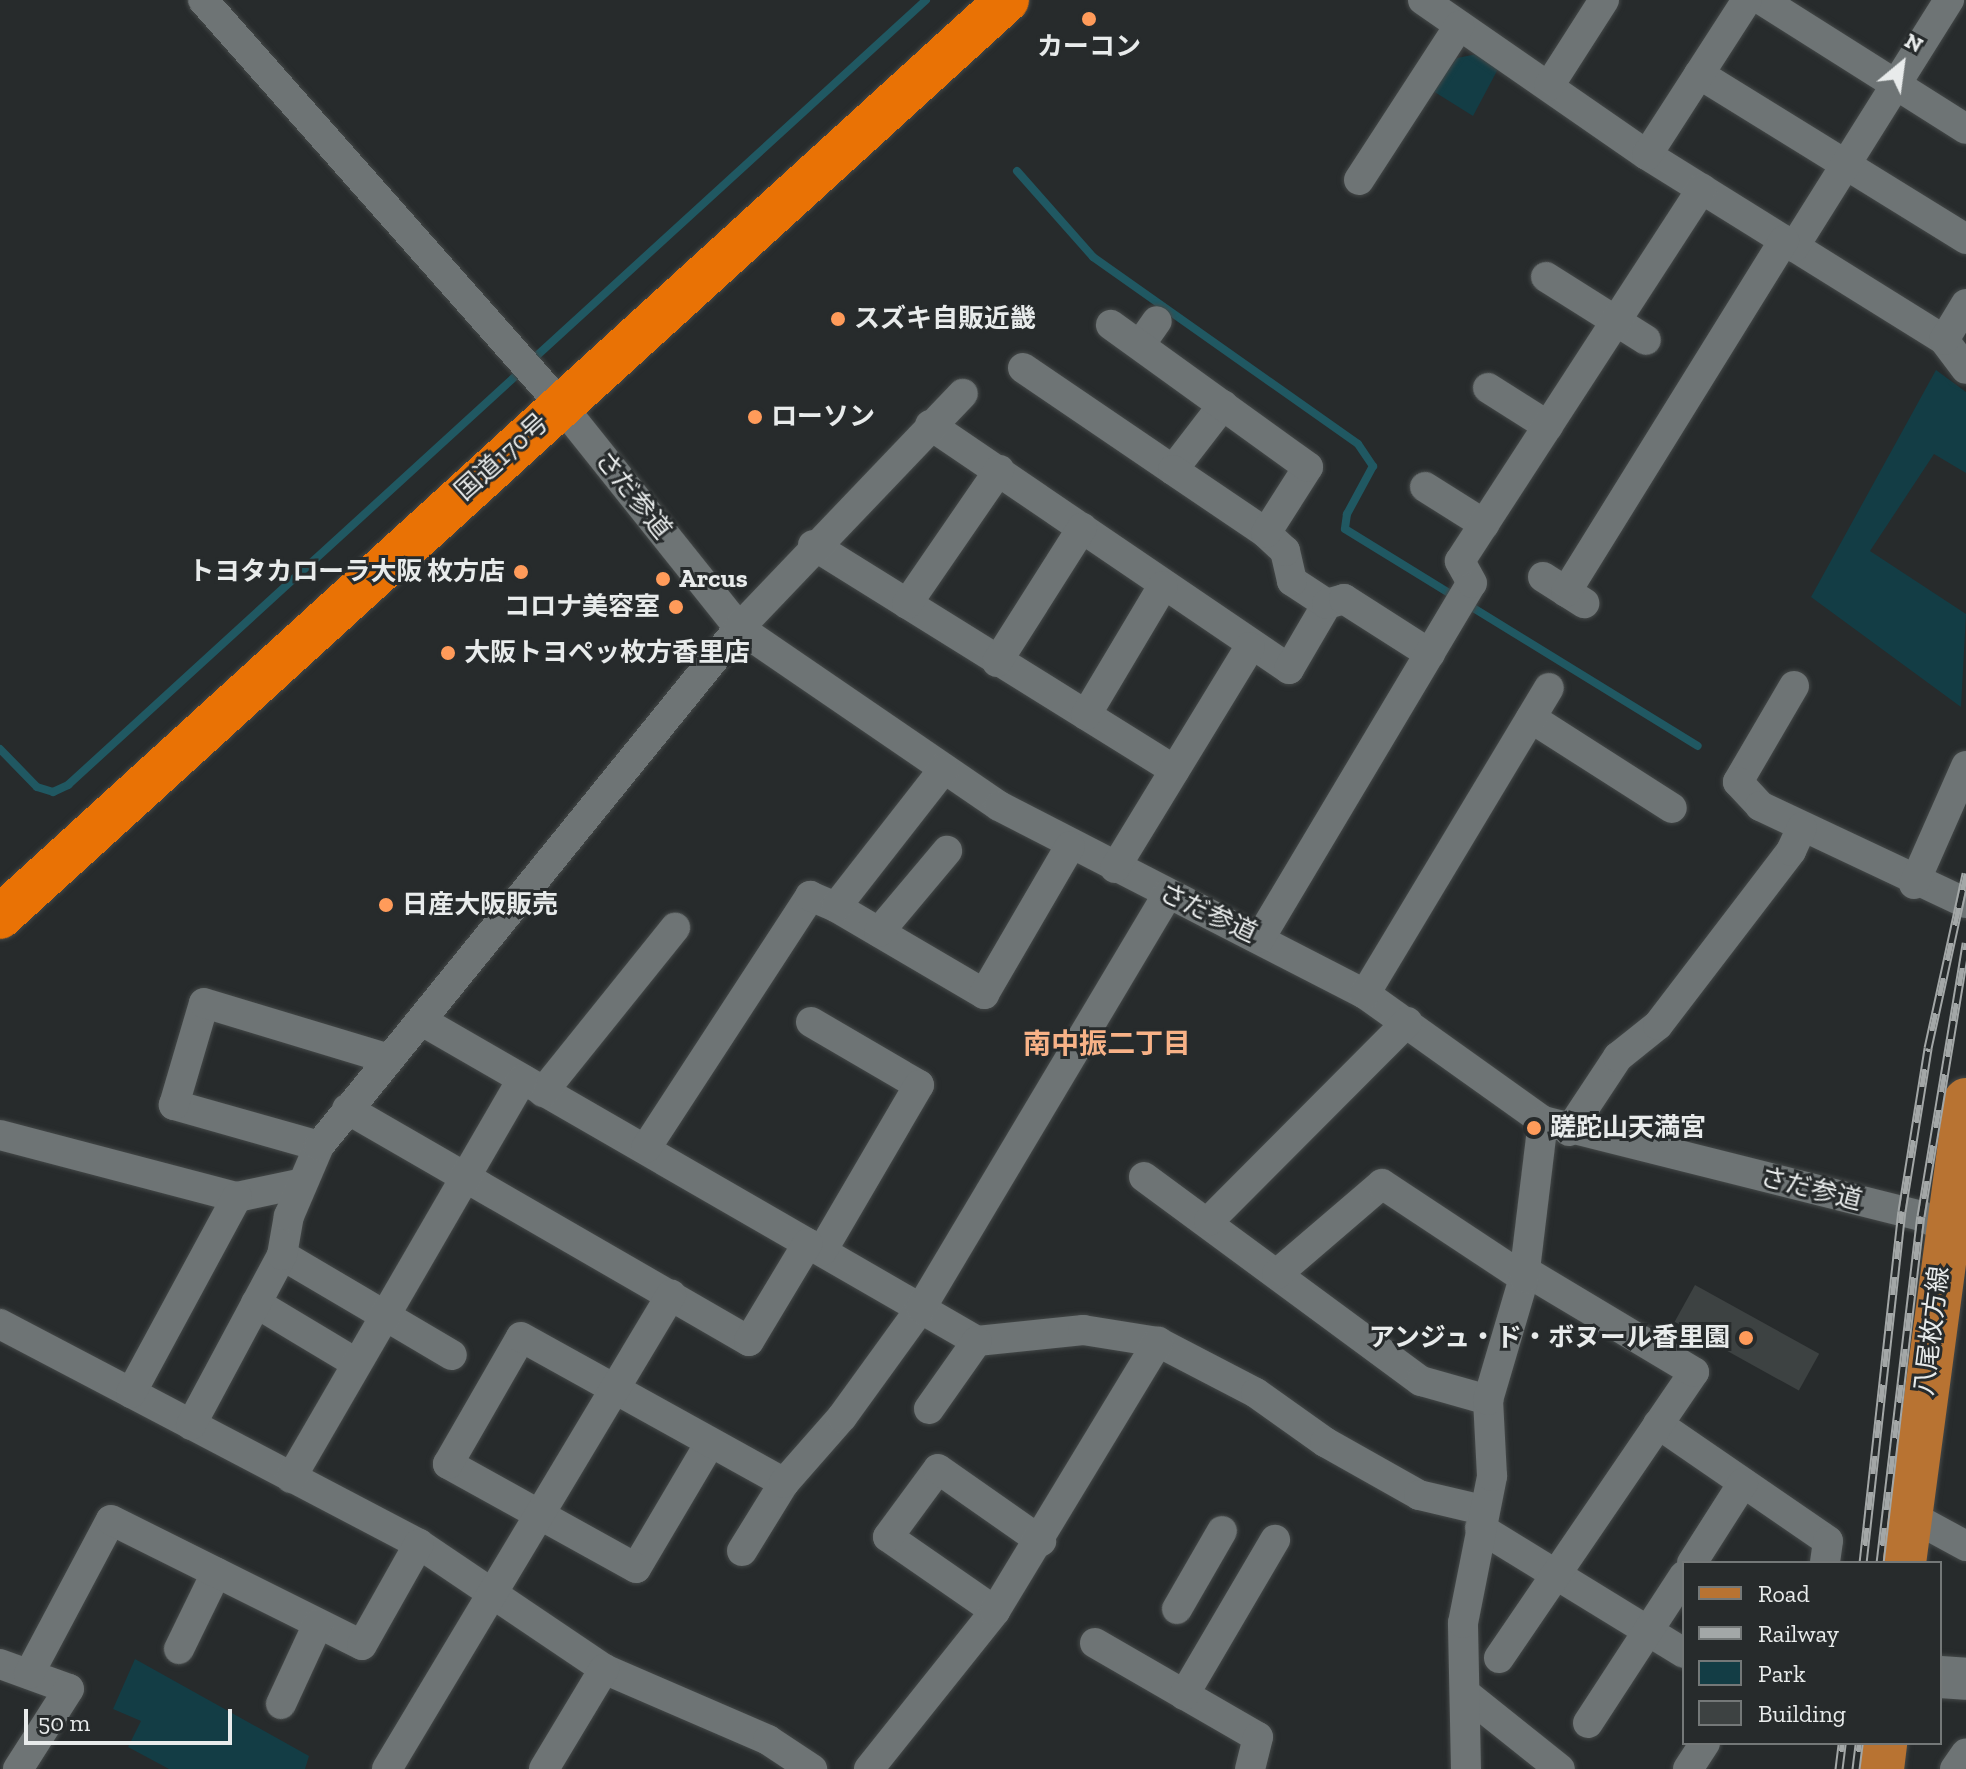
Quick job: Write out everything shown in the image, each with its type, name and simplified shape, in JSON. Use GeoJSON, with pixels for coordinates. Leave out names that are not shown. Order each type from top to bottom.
{"type":"FeatureCollection","features":[{"type":"Feature","properties":{"kind":"highway","name":"国道170号"},"geometry":{"type":"LineString","coordinates":[[0,917],[1007,0]]}},
{"type":"Feature","properties":{"kind":"main road","name":"八尾枚方線"},"geometry":{"type":"LineString","coordinates":[[1904,1561],[1955,1232],[1966,1100]]}},
{"type":"Feature","properties":{"kind":"main road"},"geometry":{"type":"LineString","coordinates":[[1882,1769],[1885,1745]]}},
{"type":"Feature","properties":{"kind":"street","name":"さだ参道"},"geometry":{"type":"LineString","coordinates":[[203,0],[561,405],[739,628],[944,769],[1070,846],[1260,938],[1365,994],[1556,1126],[1955,1232]]}},
{"type":"Feature","properties":{"kind":"street"},"geometry":{"type":"LineString","coordinates":[[1423,0],[1647,155],[1944,340],[1966,369]]}},
{"type":"Feature","properties":{"kind":"street"},"geometry":{"type":"LineString","coordinates":[[1549,86],[1604,0]]}},
{"type":"Feature","properties":{"kind":"street"},"geometry":{"type":"LineString","coordinates":[[1647,155],[1747,0]]}},
{"type":"Feature","properties":{"kind":"street"},"geometry":{"type":"LineString","coordinates":[[1762,0],[1966,129]]}},
{"type":"Feature","properties":{"kind":"street"},"geometry":{"type":"LineString","coordinates":[[1564,591],[1716,370],[1789,243],[1846,165],[1949,6]]}},
{"type":"Feature","properties":{"kind":"street"},"geometry":{"type":"LineString","coordinates":[[1359,180],[1459,26]]}},
{"type":"Feature","properties":{"kind":"street"},"geometry":{"type":"LineString","coordinates":[[1699,74],[1966,239]]}},
{"type":"Feature","properties":{"kind":"street"},"geometry":{"type":"LineString","coordinates":[[1260,938],[1463,598],[1460,561],[1702,189]]}},
{"type":"Feature","properties":{"kind":"street"},"geometry":{"type":"LineString","coordinates":[[1546,277],[1646,340]]}},
{"type":"Feature","properties":{"kind":"street"},"geometry":{"type":"LineString","coordinates":[[1944,340],[1966,304]]}},
{"type":"Feature","properties":{"kind":"street"},"geometry":{"type":"LineString","coordinates":[[1140,345],[1157,321]]}},
{"type":"Feature","properties":{"kind":"street"},"geometry":{"type":"LineString","coordinates":[[1111,325],[1308,467],[1266,533]]}},
{"type":"Feature","properties":{"kind":"street"},"geometry":{"type":"LineString","coordinates":[[1023,368],[1266,533],[1285,551],[1292,581],[1327,604]]}},
{"type":"Feature","properties":{"kind":"street"},"geometry":{"type":"LineString","coordinates":[[1488,388],[1548,426]]}},
{"type":"Feature","properties":{"kind":"street"},"geometry":{"type":"LineString","coordinates":[[191,1425],[282,1255],[303,1183],[319,1146],[739,628],[813,545],[963,394]]}},
{"type":"Feature","properties":{"kind":"street"},"geometry":{"type":"LineString","coordinates":[[1173,470],[1223,405]]}},
{"type":"Feature","properties":{"kind":"street"},"geometry":{"type":"LineString","coordinates":[[930,425],[1250,647],[1289,669],[1327,604],[1344,599],[1430,654]]}},
{"type":"Feature","properties":{"kind":"street"},"geometry":{"type":"LineString","coordinates":[[907,604],[999,470]]}},
{"type":"Feature","properties":{"kind":"street"},"geometry":{"type":"LineString","coordinates":[[1425,487],[1484,524]]}},
{"type":"Feature","properties":{"kind":"street"},"geometry":{"type":"LineString","coordinates":[[997,662],[1082,528]]}},
{"type":"Feature","properties":{"kind":"street"},"geometry":{"type":"LineString","coordinates":[[813,545],[1175,770]]}},
{"type":"Feature","properties":{"kind":"street"},"geometry":{"type":"LineString","coordinates":[[1086,715],[1163,586]]}},
{"type":"Feature","properties":{"kind":"street"},"geometry":{"type":"LineString","coordinates":[[1115,868],[1250,647]]}},
{"type":"Feature","properties":{"kind":"street"},"geometry":{"type":"LineString","coordinates":[[1794,686],[1738,782],[1760,806],[1914,884],[1966,903]]}},
{"type":"Feature","properties":{"kind":"street"},"geometry":{"type":"LineString","coordinates":[[1365,994],[1549,688]]}},
{"type":"Feature","properties":{"kind":"street"},"geometry":{"type":"LineString","coordinates":[[1531,718],[1672,808]]}},
{"type":"Feature","properties":{"kind":"street"},"geometry":{"type":"LineString","coordinates":[[1914,884],[1966,766]]}},
{"type":"Feature","properties":{"kind":"street"},"geometry":{"type":"LineString","coordinates":[[836,907],[944,769]]}},
{"type":"Feature","properties":{"kind":"street"},"geometry":{"type":"LineString","coordinates":[[1466,1769],[1463,1623],[1481,1519],[1492,1476],[1488,1400],[1524,1274],[1556,1126],[1618,1057],[1658,1025],[1791,851],[1802,827]]}},
{"type":"Feature","properties":{"kind":"street"},"geometry":{"type":"LineString","coordinates":[[646,1148],[810,896],[836,907],[984,994],[1070,846]]}},
{"type":"Feature","properties":{"kind":"street"},"geometry":{"type":"LineString","coordinates":[[879,932],[947,851]]}},
{"type":"Feature","properties":{"kind":"street"},"geometry":{"type":"LineString","coordinates":[[742,1551],[784,1483],[842,1417],[921,1308],[1167,895]]}},
{"type":"Feature","properties":{"kind":"street"},"geometry":{"type":"LineString","coordinates":[[291,1478],[462,1177],[532,1085],[675,928]]}},
{"type":"Feature","properties":{"kind":"street"},"geometry":{"type":"LineString","coordinates":[[319,1146],[174,1105],[204,1003],[389,1059]]}},
{"type":"Feature","properties":{"kind":"street"},"geometry":{"type":"LineString","coordinates":[[422,1021],[977,1341],[1083,1330],[1158,1342],[1256,1393],[1325,1442],[1419,1495],[1481,1519],[1557,1573],[1682,1652]]}},
{"type":"Feature","properties":{"kind":"street"},"geometry":{"type":"LineString","coordinates":[[347,1109],[749,1341],[815,1247],[919,1085],[811,1022]]}},
{"type":"Feature","properties":{"kind":"street"},"geometry":{"type":"LineString","coordinates":[[1209,1221],[1407,1022]]}},
{"type":"Feature","properties":{"kind":"street"},"geometry":{"type":"LineString","coordinates":[[0,1135],[237,1197],[303,1183]]}},
{"type":"Feature","properties":{"kind":"street"},"geometry":{"type":"LineString","coordinates":[[1144,1177],[1209,1221],[1421,1381],[1488,1400]]}},
{"type":"Feature","properties":{"kind":"street"},"geometry":{"type":"LineString","coordinates":[[1277,1274],[1382,1184],[1524,1274],[1694,1372],[1499,1658]]}},
{"type":"Feature","properties":{"kind":"street"},"geometry":{"type":"LineString","coordinates":[[131,1393],[237,1197]]}},
{"type":"Feature","properties":{"kind":"street"},"geometry":{"type":"LineString","coordinates":[[282,1255],[452,1355]]}},
{"type":"Feature","properties":{"kind":"street"},"geometry":{"type":"LineString","coordinates":[[387,1769],[671,1295]]}},
{"type":"Feature","properties":{"kind":"street"},"geometry":{"type":"LineString","coordinates":[[256,1303],[356,1363]]}},
{"type":"Feature","properties":{"kind":"street"},"geometry":{"type":"LineString","coordinates":[[0,1324],[419,1544],[493,1591],[604,1669],[768,1740],[812,1769]]}},
{"type":"Feature","properties":{"kind":"street"},"geometry":{"type":"LineString","coordinates":[[710,1443],[636,1568],[448,1464],[521,1337],[613,1391],[710,1443],[784,1483]]}},
{"type":"Feature","properties":{"kind":"street"},"geometry":{"type":"LineString","coordinates":[[929,1409],[977,1341]]}},
{"type":"Feature","properties":{"kind":"street"},"geometry":{"type":"LineString","coordinates":[[869,1769],[995,1611],[1041,1541],[1158,1342]]}},
{"type":"Feature","properties":{"kind":"street"},"geometry":{"type":"LineString","coordinates":[[1658,1424],[1828,1541],[1825,1561]]}},
{"type":"Feature","properties":{"kind":"street"},"geometry":{"type":"LineString","coordinates":[[995,1611],[888,1537],[938,1469],[1041,1541]]}},
{"type":"Feature","properties":{"kind":"street"},"geometry":{"type":"LineString","coordinates":[[1693,1561],[1743,1483]]}},
{"type":"Feature","properties":{"kind":"street"},"geometry":{"type":"LineString","coordinates":[[1909,1515],[1966,1546]]}},
{"type":"Feature","properties":{"kind":"street"},"geometry":{"type":"LineString","coordinates":[[18,1769],[69,1689],[8,1672],[111,1520],[362,1645],[419,1544]]}},
{"type":"Feature","properties":{"kind":"street"},"geometry":{"type":"LineString","coordinates":[[1177,1609],[1222,1531]]}},
{"type":"Feature","properties":{"kind":"street"},"geometry":{"type":"LineString","coordinates":[[1184,1695],[1275,1540]]}},
{"type":"Feature","properties":{"kind":"street"},"geometry":{"type":"LineString","coordinates":[[1206,1558],[1250,1583]]}},
{"type":"Feature","properties":{"kind":"street"},"geometry":{"type":"LineString","coordinates":[[179,1649],[216,1573]]}},
{"type":"Feature","properties":{"kind":"street"},"geometry":{"type":"LineString","coordinates":[[1588,1723],[1682,1579]]}},
{"type":"Feature","properties":{"kind":"street"},"geometry":{"type":"LineString","coordinates":[[281,1704],[318,1624]]}},
{"type":"Feature","properties":{"kind":"street"},"geometry":{"type":"LineString","coordinates":[[1095,1643],[1258,1737],[1250,1769]]}},
{"type":"Feature","properties":{"kind":"street"},"geometry":{"type":"LineString","coordinates":[[544,1769],[604,1669]]}},
{"type":"Feature","properties":{"kind":"street"},"geometry":{"type":"LineString","coordinates":[[1942,1677],[1966,1679]]}},
{"type":"Feature","properties":{"kind":"street"},"geometry":{"type":"LineString","coordinates":[[1466,1694],[1560,1769]]}},
{"type":"Feature","properties":{"kind":"street"},"geometry":{"type":"LineString","coordinates":[[1688,1769],[1704,1745]]}},
{"type":"Feature","properties":{"kind":"street"},"geometry":{"type":"LineString","coordinates":[[1955,1769],[1966,1753]]}},
{"type":"Feature","properties":{"kind":"green space"},"geometry":{"type":"Polygon","coordinates":[[[1477,54],[1498,69],[1473,116],[1433,91],[1457,58],[1477,54]]]}},
{"type":"Feature","properties":{"kind":"green space"},"geometry":{"type":"Polygon","coordinates":[[[1936,370],[1966,392],[1966,473],[1934,454],[1870,551],[1966,614],[1961,707],[1811,597],[1936,370]]]}},
{"type":"Feature","properties":{"kind":"green space"},"geometry":{"type":"Polygon","coordinates":[[[135,1659],[309,1756],[305,1769],[169,1769],[128,1747],[141,1721],[113,1709],[135,1659]]]}},
{"type":"Feature","properties":{"kind":"building","name":"アンジュ・ド・ボヌール香里園"},"geometry":{"type":"Polygon","coordinates":[[[1695,1285],[1819,1354],[1799,1391],[1675,1322],[1695,1285]]]}},
{"type":"Feature","properties":{"kind":"waterway"},"geometry":{"type":"LineString","coordinates":[[531,361],[926,0]]}},
{"type":"Feature","properties":{"kind":"waterway"},"geometry":{"type":"LineString","coordinates":[[1017,171],[1093,257],[1358,444],[1373,466],[1347,514],[1345,529],[1698,746]]}},
{"type":"Feature","properties":{"kind":"waterway"},"geometry":{"type":"LineString","coordinates":[[0,749],[37,787],[53,792],[68,785],[521,371]]}},
{"type":"Feature","properties":{"kind":"railway"},"geometry":{"type":"LineString","coordinates":[[1863,1561],[1902,1211],[1928,1048],[1966,873]]}},
{"type":"Feature","properties":{"kind":"railway"},"geometry":{"type":"LineString","coordinates":[[1880,1561],[1921,1216],[1966,943]]}},
{"type":"Feature","properties":{"kind":"railway"},"geometry":{"type":"LineString","coordinates":[[1839,1769],[1842,1745]]}},
{"type":"Feature","properties":{"kind":"railway"},"geometry":{"type":"LineString","coordinates":[[1856,1769],[1859,1745]]}},
{"type":"Feature","properties":{"kind":"place","name":"カーコン"},"geometry":{"type":"Point","coordinates":[1089,19]}},
{"type":"Feature","properties":{"kind":"place","name":"スズキ自販近畿"},"geometry":{"type":"Point","coordinates":[838,319]}},
{"type":"Feature","properties":{"kind":"place","name":"ローソン"},"geometry":{"type":"Point","coordinates":[755,417]}},
{"type":"Feature","properties":{"kind":"place","name":"トヨタカローラ大阪 枚方店"},"geometry":{"type":"Point","coordinates":[521,572]}},
{"type":"Feature","properties":{"kind":"place","name":"Arcus"},"geometry":{"type":"Point","coordinates":[663,579]}},
{"type":"Feature","properties":{"kind":"place","name":"コロナ美容室"},"geometry":{"type":"Point","coordinates":[676,607]}},
{"type":"Feature","properties":{"kind":"place","name":"大阪トヨペッ枚方香里店"},"geometry":{"type":"Point","coordinates":[448,653]}},
{"type":"Feature","properties":{"kind":"place","name":"日産大阪販売"},"geometry":{"type":"Point","coordinates":[386,905]}},
{"type":"Feature","properties":{"kind":"place","name":"蹉跎山天満宮"},"geometry":{"type":"Point","coordinates":[1534,1128]}},
{"type":"Feature","properties":{"kind":"place","name":"アンジュ・ド・ボヌール香里園"},"geometry":{"type":"Point","coordinates":[1746,1338]}},
{"type":"Feature","properties":{"kind":"district","name":"南中振二丁目"},"geometry":{"type":"Point","coordinates":[1107,1044]}}]}
